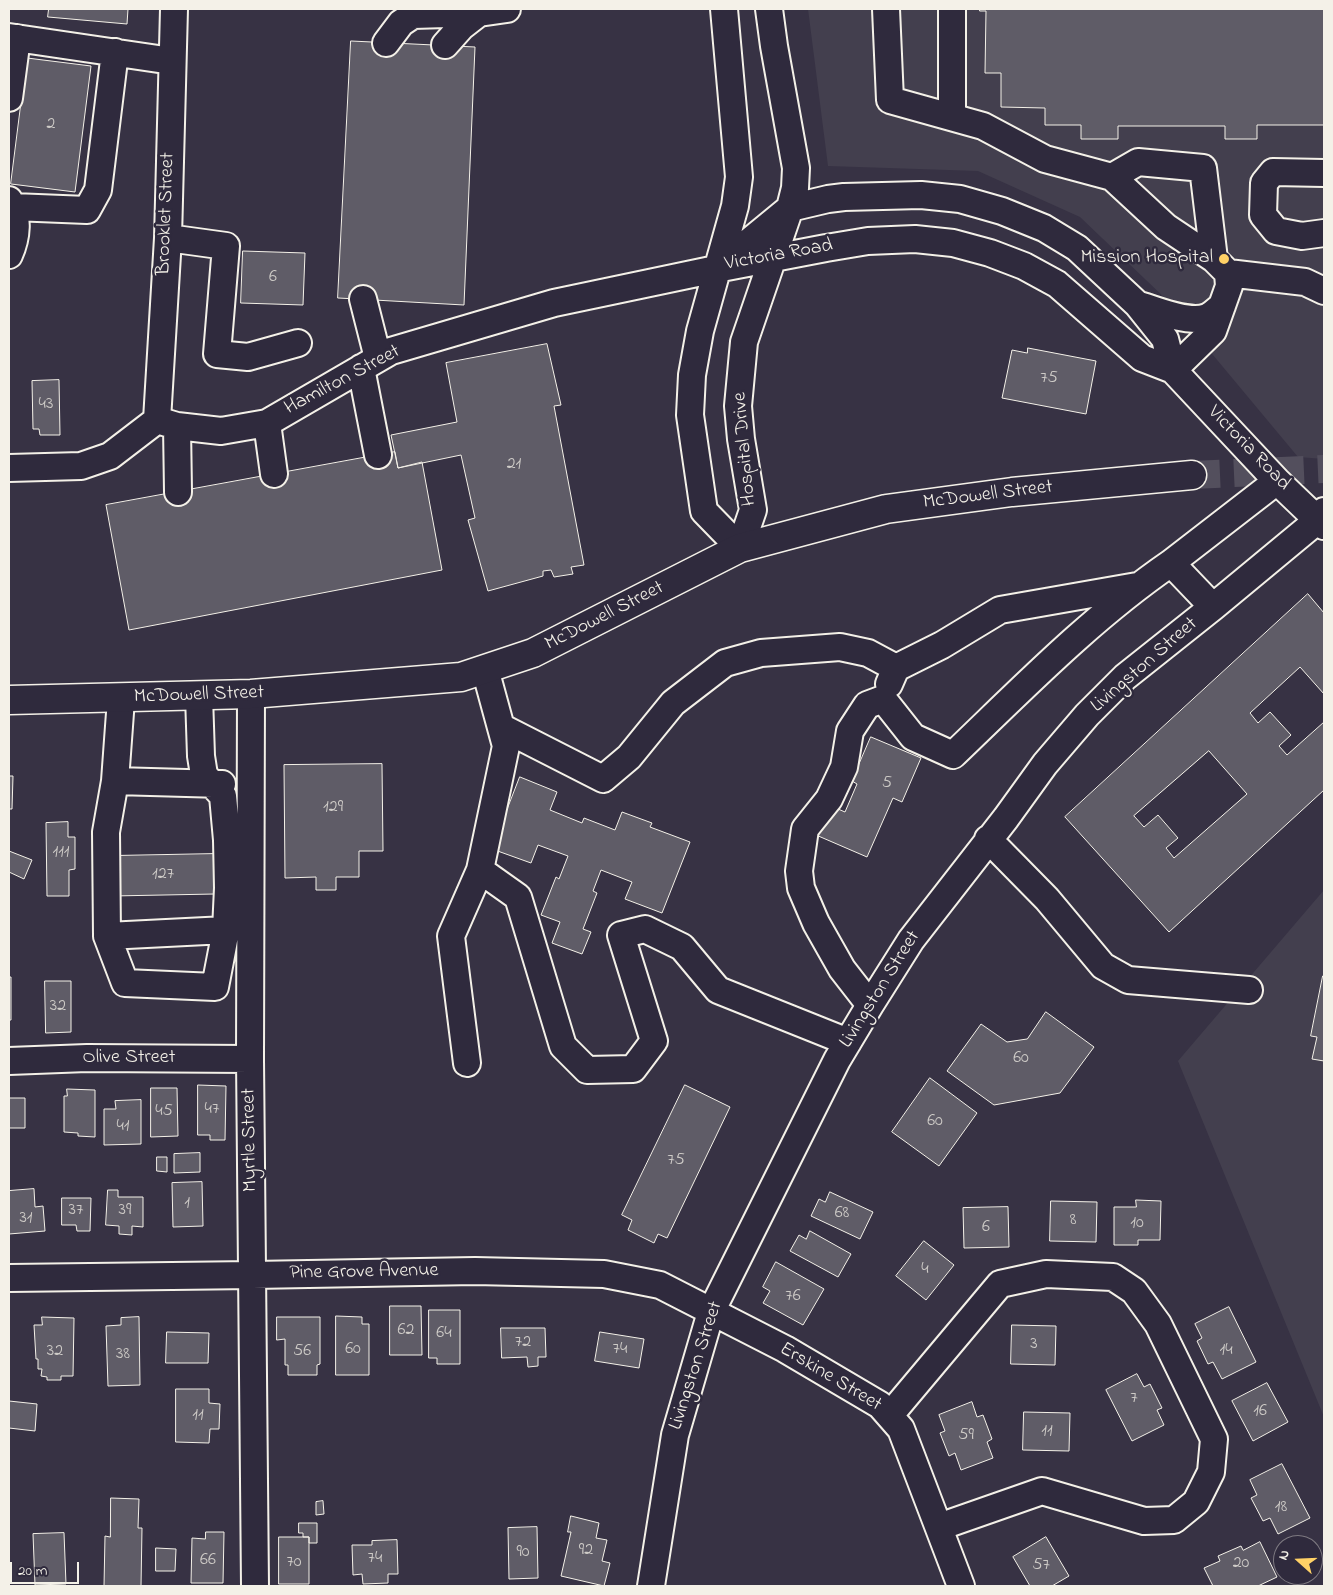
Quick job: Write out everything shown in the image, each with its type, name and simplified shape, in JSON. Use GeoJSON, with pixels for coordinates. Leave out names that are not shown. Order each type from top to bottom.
{"type":"FeatureCollection","features":[{"type":"Feature","properties":{"kind":"main road","name":"McDowell Street"},"geometry":{"type":"LineString","coordinates":[[9,700],[121,699],[251,694],[461,677],[533,654],[740,548],[886,509],[1012,492],[1192,475]]}},
{"type":"Feature","properties":{"kind":"street","name":"Brooklet Street"},"geometry":{"type":"LineString","coordinates":[[174,9],[168,238],[167,423],[178,492]]}},
{"type":"Feature","properties":{"kind":"street"},"geometry":{"type":"LineString","coordinates":[[386,43],[401,22],[413,15],[479,13],[506,9]]}},
{"type":"Feature","properties":{"kind":"street","name":"Hospital Drive"},"geometry":{"type":"LineString","coordinates":[[724,9],[739,177],[735,206],[716,269],[698,340],[692,375],[690,415],[704,511],[740,548],[753,510],[741,440],[738,406],[744,342],[774,259],[795,188],[796,168],[769,9]]}},
{"type":"Feature","properties":{"kind":"street"},"geometry":{"type":"LineString","coordinates":[[886,9],[890,100],[983,126],[1045,159],[1112,178],[1166,227],[1221,266],[1305,282],[1324,291]]}},
{"type":"Feature","properties":{"kind":"street"},"geometry":{"type":"LineString","coordinates":[[952,9],[952,117]]}},
{"type":"Feature","properties":{"kind":"street"},"geometry":{"type":"LineString","coordinates":[[445,46],[461,27],[479,13]]}},
{"type":"Feature","properties":{"kind":"street"},"geometry":{"type":"LineString","coordinates":[[9,98],[13,38],[172,60]]}},
{"type":"Feature","properties":{"kind":"street"},"geometry":{"type":"LineString","coordinates":[[9,254],[14,244],[16,233],[16,219],[11,203],[87,210],[98,190],[115,52]]}},
{"type":"Feature","properties":{"kind":"street"},"geometry":{"type":"LineString","coordinates":[[1112,178],[1138,162],[1203,168],[1221,266],[1228,286],[1213,331],[1173,370]]}},
{"type":"Feature","properties":{"kind":"street"},"geometry":{"type":"LineString","coordinates":[[1324,172],[1273,172],[1264,182],[1263,215],[1276,231],[1302,236],[1324,233]]}},
{"type":"Feature","properties":{"kind":"street","name":"Victoria Road"},"geometry":{"type":"LineString","coordinates":[[716,269],[790,208],[828,199],[844,198],[921,195],[960,199],[1002,211],[1044,228],[1077,248],[1137,304],[1165,339],[1173,370]]}},
{"type":"Feature","properties":{"kind":"street"},"geometry":{"type":"LineString","coordinates":[[168,238],[226,246],[218,354],[248,357],[298,343]]}},
{"type":"Feature","properties":{"kind":"street","name":"Victoria Road"},"geometry":{"type":"LineString","coordinates":[[716,269],[868,241],[915,239],[953,244],[990,253],[1024,266],[1057,284],[1142,358],[1173,370],[1277,481],[1322,519]]}},
{"type":"Feature","properties":{"kind":"street","name":"Hamilton Street"},"geometry":{"type":"LineString","coordinates":[[167,423],[221,431],[267,423],[390,351],[554,303],[716,269]]}},
{"type":"Feature","properties":{"kind":"street"},"geometry":{"type":"LineString","coordinates":[[363,300],[378,455]]}},
{"type":"Feature","properties":{"kind":"street"},"geometry":{"type":"LineString","coordinates":[[1137,304],[1167,314],[1196,319],[1207,317],[1222,306]]}},
{"type":"Feature","properties":{"kind":"street"},"geometry":{"type":"LineString","coordinates":[[9,468],[81,466],[110,456],[167,423]]}},
{"type":"Feature","properties":{"kind":"street"},"geometry":{"type":"LineString","coordinates":[[267,423],[274,474]]}},
{"type":"Feature","properties":{"kind":"street"},"geometry":{"type":"LineString","coordinates":[[883,699],[913,737],[953,755],[1061,652],[1138,586],[1171,563],[1277,481]]}},
{"type":"Feature","properties":{"kind":"street","name":"Livingston Street"},"geometry":{"type":"LineString","coordinates":[[651,1586],[675,1435],[711,1312],[837,1060],[870,1004],[911,940],[1006,818],[1045,764],[1087,715],[1125,677],[1322,519]]}},
{"type":"Feature","properties":{"kind":"street"},"geometry":{"type":"LineString","coordinates":[[1171,563],[1213,607]]}},
{"type":"Feature","properties":{"kind":"street"},"geometry":{"type":"LineString","coordinates":[[870,1004],[842,969],[816,923],[801,888],[799,870],[805,829],[829,799],[844,767],[850,731],[867,705],[883,699],[896,668],[942,645],[1000,610],[1138,586]]}},
{"type":"Feature","properties":{"kind":"street"},"geometry":{"type":"LineString","coordinates":[[501,727],[603,779],[629,757],[673,703],[725,663],[761,653],[840,647],[868,653],[896,668]]}},
{"type":"Feature","properties":{"kind":"street"},"geometry":{"type":"LineString","coordinates":[[468,1063],[451,936],[480,870],[506,746],[484,669]]}},
{"type":"Feature","properties":{"kind":"street","name":"Myrtle Street"},"geometry":{"type":"LineString","coordinates":[[251,694],[250,1059],[255,1586]]}},
{"type":"Feature","properties":{"kind":"street"},"geometry":{"type":"LineString","coordinates":[[121,699],[115,781],[106,832],[107,936],[125,983],[215,987],[226,930],[228,888],[227,840],[223,796],[204,775],[201,756],[200,696]]}},
{"type":"Feature","properties":{"kind":"street"},"geometry":{"type":"LineString","coordinates":[[115,781],[210,782],[250,786]]}},
{"type":"Feature","properties":{"kind":"street"},"geometry":{"type":"LineString","coordinates":[[988,839],[1046,899],[1102,966],[1128,980],[1249,990]]}},
{"type":"Feature","properties":{"kind":"street"},"geometry":{"type":"LineString","coordinates":[[480,870],[518,896],[563,1046],[587,1070],[632,1069],[654,1041],[621,935],[645,929],[682,947],[718,990],[848,1042]]}},
{"type":"Feature","properties":{"kind":"street"},"geometry":{"type":"LineString","coordinates":[[107,936],[226,930]]}},
{"type":"Feature","properties":{"kind":"street","name":"Olive Street"},"geometry":{"type":"LineString","coordinates":[[9,1061],[87,1058],[250,1059]]}},
{"type":"Feature","properties":{"kind":"street","name":"Pine Grove Avenue"},"geometry":{"type":"LineString","coordinates":[[9,1278],[474,1271],[604,1274],[660,1285],[711,1312]]}},
{"type":"Feature","properties":{"kind":"street"},"geometry":{"type":"LineString","coordinates":[[890,1415],[1000,1284],[1046,1274],[1113,1277],[1134,1291],[1158,1324],[1214,1440],[1211,1472],[1196,1502],[1174,1520],[1144,1521],[1042,1491],[939,1527]]}},
{"type":"Feature","properties":{"kind":"street","name":"Erskine Street"},"geometry":{"type":"LineString","coordinates":[[711,1312],[836,1378],[880,1405],[890,1415],[902,1429],[961,1586]]}},
{"type":"Feature","properties":{"kind":"shaded area","name":"Mission Hospital"},"geometry":{"type":"Polygon","coordinates":[[[808,9],[1324,9],[1324,459],[1298,457],[1168,301],[1080,217],[978,171],[828,166],[808,9]]]}},
{"type":"Feature","properties":{"kind":"shaded area"},"geometry":{"type":"Polygon","coordinates":[[[1324,890],[1324,1417],[1178,1061],[1324,890]]]}},
{"type":"Feature","properties":{"kind":"building"},"geometry":{"type":"Polygon","coordinates":[[[49,9],[128,9],[127,24],[48,17],[49,9]]]}},
{"type":"Feature","properties":{"kind":"building"},"geometry":{"type":"Polygon","coordinates":[[[980,9],[1324,9],[1324,125],[1257,125],[1257,139],[1225,139],[1225,126],[1118,126],[1118,139],[1081,139],[1081,125],[1045,125],[1045,108],[1001,107],[1001,73],[985,73],[986,11],[980,11],[980,9]]]}},
{"type":"Feature","properties":{"kind":"building"},"geometry":{"type":"Polygon","coordinates":[[[351,41],[475,47],[464,305],[338,298],[351,41]]]}},
{"type":"Feature","properties":{"kind":"building"},"geometry":{"type":"Polygon","coordinates":[[[27,58],[91,66],[75,192],[11,184],[27,58]]]}},
{"type":"Feature","properties":{"kind":"building"},"geometry":{"type":"Polygon","coordinates":[[[243,251],[305,253],[303,305],[241,303],[243,251]]]}},
{"type":"Feature","properties":{"kind":"building"},"geometry":{"type":"Polygon","coordinates":[[[547,344],[561,405],[554,406],[584,565],[571,567],[573,574],[554,577],[551,570],[543,571],[543,576],[488,591],[468,520],[475,518],[461,455],[398,468],[391,435],[457,422],[446,363],[547,344]]]}},
{"type":"Feature","properties":{"kind":"building"},"geometry":{"type":"Polygon","coordinates":[[[1028,348],[1096,361],[1086,414],[1002,398],[1012,350],[1027,353],[1028,348]]]}},
{"type":"Feature","properties":{"kind":"building"},"geometry":{"type":"Polygon","coordinates":[[[59,380],[60,435],[40,435],[39,429],[33,429],[32,381],[59,380]]]}},
{"type":"Feature","properties":{"kind":"building"},"geometry":{"type":"Polygon","coordinates":[[[395,452],[398,468],[422,462],[442,570],[129,630],[106,505],[395,452]]]}},
{"type":"Feature","properties":{"kind":"building"},"geometry":{"type":"Polygon","coordinates":[[[1308,594],[1324,613],[1324,694],[1300,667],[1250,713],[1258,723],[1270,712],[1291,735],[1279,746],[1287,755],[1324,722],[1324,790],[1169,932],[1065,817],[1308,594]],[[1209,751],[1134,816],[1144,827],[1158,815],[1178,838],[1166,848],[1174,858],[1247,794],[1209,751]]]}},
{"type":"Feature","properties":{"kind":"building"},"geometry":{"type":"Polygon","coordinates":[[[871,737],[921,758],[902,802],[893,798],[867,857],[816,835],[829,805],[845,812],[857,784],[852,781],[871,737]]]}},
{"type":"Feature","properties":{"kind":"building"},"geometry":{"type":"Polygon","coordinates":[[[382,764],[383,851],[359,851],[359,877],[336,877],[336,890],[316,890],[316,877],[285,878],[284,765],[382,764]]]}},
{"type":"Feature","properties":{"kind":"building"},"geometry":{"type":"Polygon","coordinates":[[[9,776],[13,776],[12,809],[9,809],[9,776]]]}},
{"type":"Feature","properties":{"kind":"building"},"geometry":{"type":"Polygon","coordinates":[[[520,777],[557,792],[550,810],[582,823],[584,818],[615,830],[622,812],[652,823],[650,827],[690,842],[662,913],[625,899],[632,882],[601,870],[593,891],[597,893],[583,929],[591,932],[582,954],[552,943],[560,922],[541,915],[556,877],[559,879],[568,856],[538,845],[531,863],[492,849],[520,777]]]}},
{"type":"Feature","properties":{"kind":"building"},"geometry":{"type":"Polygon","coordinates":[[[68,822],[68,837],[75,837],[75,869],[69,870],[69,896],[47,896],[46,823],[68,822]]]}},
{"type":"Feature","properties":{"kind":"building"},"geometry":{"type":"Polygon","coordinates":[[[9,851],[32,860],[24,879],[9,872],[9,851]]]}},
{"type":"Feature","properties":{"kind":"building"},"geometry":{"type":"Polygon","coordinates":[[[214,854],[215,894],[112,896],[111,856],[214,854]]]}},
{"type":"Feature","properties":{"kind":"building"},"geometry":{"type":"Polygon","coordinates":[[[1323,976],[1324,1061],[1312,1059],[1317,1037],[1311,1036],[1323,976]]]}},
{"type":"Feature","properties":{"kind":"building"},"geometry":{"type":"Polygon","coordinates":[[[9,977],[11,977],[11,1020],[9,1020],[9,977]]]}},
{"type":"Feature","properties":{"kind":"building"},"geometry":{"type":"Polygon","coordinates":[[[45,981],[71,981],[71,1032],[46,1033],[45,981]]]}},
{"type":"Feature","properties":{"kind":"building"},"geometry":{"type":"Polygon","coordinates":[[[1046,1012],[1094,1047],[1060,1093],[994,1105],[947,1071],[981,1024],[1007,1042],[1027,1039],[1046,1012]]]}},
{"type":"Feature","properties":{"kind":"building"},"geometry":{"type":"Polygon","coordinates":[[[930,1078],[977,1113],[939,1166],[892,1132],[930,1078]]]}},
{"type":"Feature","properties":{"kind":"building"},"geometry":{"type":"Polygon","coordinates":[[[198,1085],[226,1086],[225,1140],[210,1140],[210,1135],[198,1135],[198,1085]]]}},
{"type":"Feature","properties":{"kind":"building"},"geometry":{"type":"Polygon","coordinates":[[[685,1085],[730,1107],[667,1238],[658,1234],[654,1243],[628,1230],[632,1220],[622,1215],[685,1085]]]}},
{"type":"Feature","properties":{"kind":"building"},"geometry":{"type":"Polygon","coordinates":[[[151,1088],[177,1088],[178,1136],[151,1137],[151,1088]]]}},
{"type":"Feature","properties":{"kind":"building"},"geometry":{"type":"Polygon","coordinates":[[[67,1089],[95,1090],[95,1137],[78,1136],[78,1133],[64,1132],[64,1096],[67,1096],[67,1089]]]}},
{"type":"Feature","properties":{"kind":"building"},"geometry":{"type":"Polygon","coordinates":[[[9,1098],[25,1098],[25,1128],[9,1128],[9,1098]]]}},
{"type":"Feature","properties":{"kind":"building"},"geometry":{"type":"Polygon","coordinates":[[[141,1100],[141,1144],[104,1145],[104,1109],[116,1109],[115,1101],[141,1100]]]}},
{"type":"Feature","properties":{"kind":"building"},"geometry":{"type":"Polygon","coordinates":[[[200,1153],[200,1172],[174,1173],[174,1154],[200,1153]]]}},
{"type":"Feature","properties":{"kind":"building"},"geometry":{"type":"Polygon","coordinates":[[[157,1157],[167,1157],[167,1172],[157,1171],[157,1157]]]}},
{"type":"Feature","properties":{"kind":"building"},"geometry":{"type":"Polygon","coordinates":[[[202,1182],[203,1226],[173,1227],[172,1183],[202,1182]]]}},
{"type":"Feature","properties":{"kind":"building"},"geometry":{"type":"Polygon","coordinates":[[[34,1189],[35,1207],[43,1206],[45,1231],[9,1234],[9,1191],[34,1189]]]}},
{"type":"Feature","properties":{"kind":"building"},"geometry":{"type":"Polygon","coordinates":[[[108,1190],[118,1190],[118,1197],[143,1197],[143,1227],[132,1226],[132,1235],[119,1234],[119,1226],[106,1225],[108,1190]]]}},
{"type":"Feature","properties":{"kind":"building"},"geometry":{"type":"Polygon","coordinates":[[[830,1192],[873,1212],[860,1239],[811,1216],[819,1199],[825,1202],[830,1192]]]}},
{"type":"Feature","properties":{"kind":"building"},"geometry":{"type":"Polygon","coordinates":[[[62,1198],[91,1198],[90,1231],[77,1231],[76,1225],[62,1225],[62,1198]]]}},
{"type":"Feature","properties":{"kind":"building"},"geometry":{"type":"Polygon","coordinates":[[[1136,1200],[1161,1201],[1160,1240],[1138,1240],[1138,1245],[1114,1245],[1114,1207],[1136,1207],[1136,1200]]]}},
{"type":"Feature","properties":{"kind":"building"},"geometry":{"type":"Polygon","coordinates":[[[1051,1201],[1097,1202],[1096,1242],[1050,1241],[1051,1201]]]}},
{"type":"Feature","properties":{"kind":"building"},"geometry":{"type":"Polygon","coordinates":[[[1008,1207],[1009,1247],[964,1248],[963,1208],[1008,1207]]]}},
{"type":"Feature","properties":{"kind":"building"},"geometry":{"type":"Polygon","coordinates":[[[810,1231],[851,1254],[838,1277],[790,1251],[799,1235],[806,1239],[810,1231]]]}},
{"type":"Feature","properties":{"kind":"building"},"geometry":{"type":"Polygon","coordinates":[[[924,1241],[954,1265],[926,1300],[896,1276],[924,1241]]]}},
{"type":"Feature","properties":{"kind":"building"},"geometry":{"type":"Polygon","coordinates":[[[776,1262],[824,1289],[803,1325],[763,1303],[770,1291],[763,1287],[776,1262]]]}},
{"type":"Feature","properties":{"kind":"building"},"geometry":{"type":"Polygon","coordinates":[[[390,1306],[421,1306],[422,1355],[390,1355],[390,1306]]]}},
{"type":"Feature","properties":{"kind":"building"},"geometry":{"type":"Polygon","coordinates":[[[1229,1307],[1256,1362],[1222,1379],[1213,1362],[1208,1364],[1197,1341],[1202,1338],[1195,1324],[1229,1307]]]}},
{"type":"Feature","properties":{"kind":"building"},"geometry":{"type":"Polygon","coordinates":[[[429,1310],[460,1310],[460,1364],[437,1364],[437,1358],[429,1358],[429,1310]]]}},
{"type":"Feature","properties":{"kind":"building"},"geometry":{"type":"Polygon","coordinates":[[[336,1316],[362,1317],[362,1324],[369,1324],[369,1375],[336,1375],[336,1316]]]}},
{"type":"Feature","properties":{"kind":"building"},"geometry":{"type":"Polygon","coordinates":[[[42,1317],[74,1318],[73,1376],[61,1376],[61,1380],[47,1380],[47,1377],[41,1376],[42,1369],[38,1369],[38,1359],[36,1359],[34,1325],[42,1325],[42,1317]]]}},
{"type":"Feature","properties":{"kind":"building"},"geometry":{"type":"Polygon","coordinates":[[[139,1317],[140,1385],[108,1386],[106,1326],[121,1325],[121,1318],[139,1317]]]}},
{"type":"Feature","properties":{"kind":"building"},"geometry":{"type":"Polygon","coordinates":[[[277,1317],[320,1317],[320,1364],[317,1365],[317,1375],[288,1375],[288,1365],[285,1365],[285,1339],[277,1340],[277,1317]]]}},
{"type":"Feature","properties":{"kind":"building"},"geometry":{"type":"Polygon","coordinates":[[[1012,1325],[1056,1326],[1055,1365],[1011,1364],[1012,1325]]]}},
{"type":"Feature","properties":{"kind":"building"},"geometry":{"type":"Polygon","coordinates":[[[501,1328],[545,1328],[546,1357],[538,1357],[538,1366],[528,1367],[527,1357],[502,1358],[501,1328]]]}},
{"type":"Feature","properties":{"kind":"building"},"geometry":{"type":"Polygon","coordinates":[[[167,1332],[209,1333],[208,1363],[166,1363],[167,1332]]]}},
{"type":"Feature","properties":{"kind":"building"},"geometry":{"type":"Polygon","coordinates":[[[600,1332],[644,1339],[639,1368],[595,1361],[600,1332]]]}},
{"type":"Feature","properties":{"kind":"building"},"geometry":{"type":"Polygon","coordinates":[[[1137,1374],[1144,1387],[1150,1384],[1162,1408],[1157,1410],[1164,1425],[1132,1441],[1106,1390],[1137,1374]]]}},
{"type":"Feature","properties":{"kind":"building"},"geometry":{"type":"Polygon","coordinates":[[[1267,1383],[1288,1422],[1253,1441],[1232,1401],[1267,1383]]]}},
{"type":"Feature","properties":{"kind":"building"},"geometry":{"type":"Polygon","coordinates":[[[176,1389],[209,1389],[209,1403],[220,1404],[219,1429],[210,1429],[209,1443],[176,1442],[176,1389]]]}},
{"type":"Feature","properties":{"kind":"building"},"geometry":{"type":"Polygon","coordinates":[[[9,1401],[37,1404],[35,1431],[9,1428],[9,1401]]]}},
{"type":"Feature","properties":{"kind":"building"},"geometry":{"type":"Polygon","coordinates":[[[972,1402],[977,1417],[983,1415],[992,1439],[987,1442],[993,1458],[961,1470],[955,1453],[949,1456],[940,1433],[945,1431],[939,1415],[972,1402]]]}},
{"type":"Feature","properties":{"kind":"building"},"geometry":{"type":"Polygon","coordinates":[[[1024,1412],[1070,1413],[1069,1451],[1023,1450],[1024,1412]]]}},
{"type":"Feature","properties":{"kind":"building"},"geometry":{"type":"Polygon","coordinates":[[[1282,1464],[1310,1518],[1278,1534],[1270,1518],[1263,1521],[1251,1498],[1257,1495],[1250,1480],[1282,1464]]]}},
{"type":"Feature","properties":{"kind":"building"},"geometry":{"type":"Polygon","coordinates":[[[111,1498],[139,1499],[138,1528],[142,1528],[141,1586],[104,1586],[105,1536],[110,1537],[111,1498]]]}},
{"type":"Feature","properties":{"kind":"building"},"geometry":{"type":"Polygon","coordinates":[[[323,1501],[324,1514],[316,1515],[316,1502],[323,1501]]]}},
{"type":"Feature","properties":{"kind":"building"},"geometry":{"type":"Polygon","coordinates":[[[571,1516],[599,1523],[596,1538],[607,1540],[602,1561],[610,1563],[604,1586],[561,1576],[571,1532],[568,1532],[571,1516]]]}},
{"type":"Feature","properties":{"kind":"building"},"geometry":{"type":"Polygon","coordinates":[[[299,1523],[317,1523],[317,1543],[309,1543],[309,1537],[303,1537],[303,1533],[299,1533],[299,1523]]]}},
{"type":"Feature","properties":{"kind":"building"},"geometry":{"type":"Polygon","coordinates":[[[537,1527],[538,1578],[509,1579],[508,1528],[537,1527]]]}},
{"type":"Feature","properties":{"kind":"building"},"geometry":{"type":"Polygon","coordinates":[[[206,1532],[224,1532],[223,1583],[191,1583],[192,1538],[205,1539],[206,1532]]]}},
{"type":"Feature","properties":{"kind":"building"},"geometry":{"type":"Polygon","coordinates":[[[64,1533],[66,1584],[35,1585],[33,1534],[64,1533]]]}},
{"type":"Feature","properties":{"kind":"building"},"geometry":{"type":"Polygon","coordinates":[[[279,1537],[309,1537],[309,1584],[279,1584],[279,1537]]]}},
{"type":"Feature","properties":{"kind":"building"},"geometry":{"type":"Polygon","coordinates":[[[1046,1537],[1069,1576],[1052,1586],[1030,1586],[1013,1557],[1046,1537]]]}},
{"type":"Feature","properties":{"kind":"building"},"geometry":{"type":"Polygon","coordinates":[[[397,1540],[398,1574],[388,1574],[388,1583],[363,1584],[362,1574],[353,1575],[352,1545],[372,1545],[372,1541],[397,1540]]]}},
{"type":"Feature","properties":{"kind":"building"},"geometry":{"type":"Polygon","coordinates":[[[1260,1542],[1273,1569],[1273,1579],[1258,1586],[1213,1586],[1204,1568],[1220,1561],[1218,1556],[1241,1546],[1243,1550],[1260,1542]]]}},
{"type":"Feature","properties":{"kind":"building"},"geometry":{"type":"Polygon","coordinates":[[[156,1548],[176,1549],[175,1571],[156,1571],[156,1548]]]}},
{"type":"Feature","properties":{"kind":"tunnel"},"geometry":{"type":"LineString","coordinates":[[1192,475],[1324,469]]}},
{"type":"Feature","properties":{"kind":"place","name":"Mission Hospital"},"geometry":{"type":"Point","coordinates":[1224,259]}}]}
